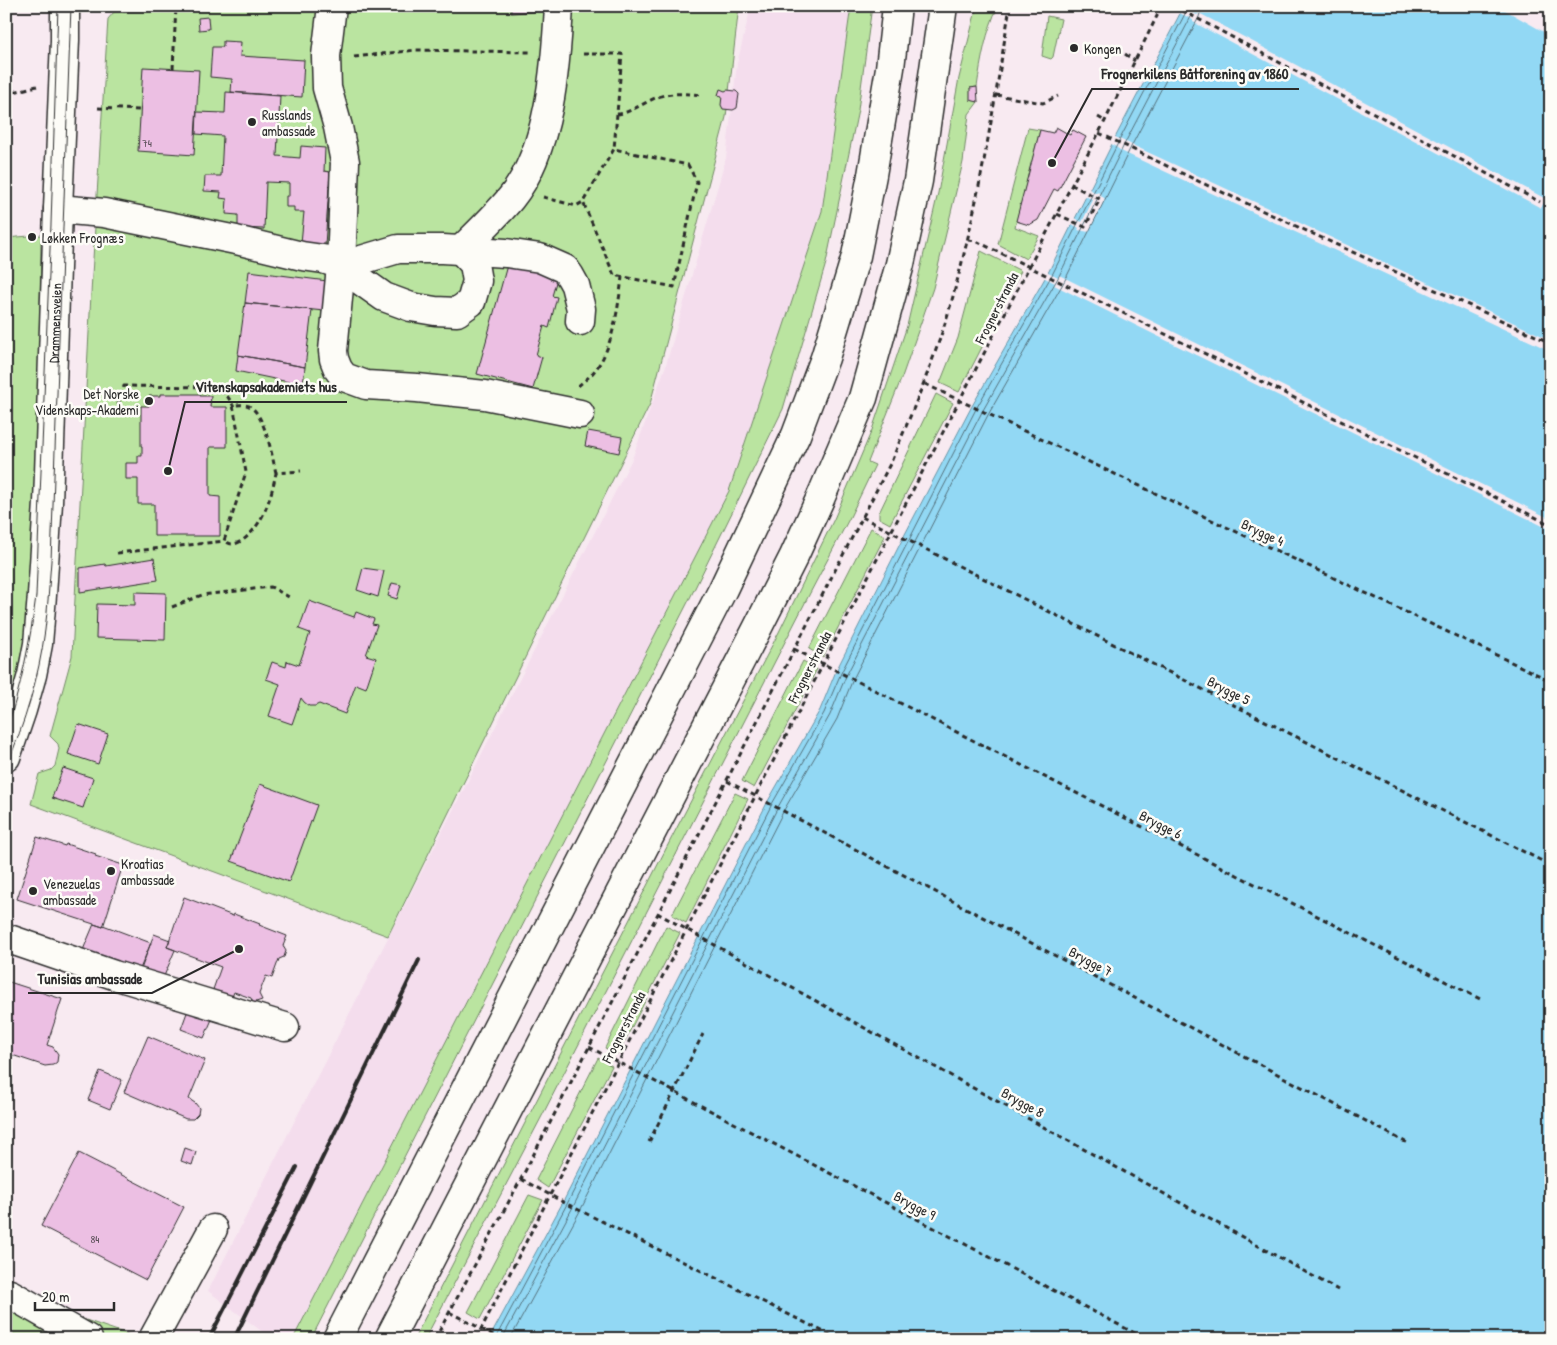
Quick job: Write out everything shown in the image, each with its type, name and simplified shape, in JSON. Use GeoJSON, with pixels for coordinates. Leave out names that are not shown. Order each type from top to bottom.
{"type":"FeatureCollection","features":[{"type":"Feature","properties":{"kind":"main road","name":"Drammensveien"},"geometry":{"type":"LineString","coordinates":[[6,756],[32,675],[38,644],[48,503],[65,6]]}},
{"type":"Feature","properties":{"kind":"main road"},"geometry":{"type":"LineString","coordinates":[[332,6],[326,56],[327,88],[338,127],[344,162],[341,266],[333,351],[338,369],[344,376],[366,386],[417,388],[485,395],[575,413]]}},
{"type":"Feature","properties":{"kind":"main road"},"geometry":{"type":"LineString","coordinates":[[461,250],[512,197],[529,170],[540,139],[552,94],[557,54],[559,6]]}},
{"type":"Feature","properties":{"kind":"main road"},"geometry":{"type":"LineString","coordinates":[[337,1339],[719,598],[796,434],[825,358],[856,256],[890,68],[897,6]]}},
{"type":"Feature","properties":{"kind":"main road"},"geometry":{"type":"LineString","coordinates":[[390,1339],[782,580],[820,499],[863,398],[900,264],[918,181],[945,13]]}},
{"type":"Feature","properties":{"kind":"main road"},"geometry":{"type":"LineString","coordinates":[[58,209],[98,212],[302,256],[323,258],[341,266],[384,297],[411,307],[435,311],[457,312],[471,302],[478,281],[474,264],[461,250]]}},
{"type":"Feature","properties":{"kind":"main road"},"geometry":{"type":"LineString","coordinates":[[341,266],[398,249],[422,248],[506,253],[540,258],[565,269],[570,276],[575,285],[581,309],[580,321]]}},
{"type":"Feature","properties":{"kind":"main road"},"geometry":{"type":"LineString","coordinates":[[6,938],[114,975],[285,1027]]}},
{"type":"Feature","properties":{"kind":"main road"},"geometry":{"type":"LineString","coordinates":[[153,1339],[213,1229]]}},
{"type":"Feature","properties":{"kind":"main road"},"geometry":{"type":"LineString","coordinates":[[6,1294],[10,1294],[88,1339]]}},
{"type":"Feature","properties":{"kind":"path"},"geometry":{"type":"LineString","coordinates":[[173,69],[176,6]]}},
{"type":"Feature","properties":{"kind":"path","name":"Frognerstranda"},"geometry":{"type":"LineString","coordinates":[[476,1339],[891,532],[1099,133],[1162,6]]}},
{"type":"Feature","properties":{"kind":"path"},"geometry":{"type":"LineString","coordinates":[[1174,6],[1540,202]]}},
{"type":"Feature","properties":{"kind":"path"},"geometry":{"type":"LineString","coordinates":[[357,56],[416,50],[622,54],[614,149],[583,202],[576,206],[563,204],[517,189]]}},
{"type":"Feature","properties":{"kind":"path"},"geometry":{"type":"LineString","coordinates":[[1125,54],[1135,61]]}},
{"type":"Feature","properties":{"kind":"path"},"geometry":{"type":"LineString","coordinates":[[6,94],[44,85]]}},
{"type":"Feature","properties":{"kind":"path"},"geometry":{"type":"LineString","coordinates":[[617,114],[622,114],[647,101],[671,93],[703,95]]}},
{"type":"Feature","properties":{"kind":"path"},"geometry":{"type":"LineString","coordinates":[[996,95],[1043,103],[1058,96]]}},
{"type":"Feature","properties":{"kind":"path"},"geometry":{"type":"LineString","coordinates":[[98,108],[140,110]]}},
{"type":"Feature","properties":{"kind":"path"},"geometry":{"type":"LineString","coordinates":[[1098,117],[1105,121]]}},
{"type":"Feature","properties":{"kind":"path"},"geometry":{"type":"LineString","coordinates":[[1099,133],[1200,182],[1551,344]]}},
{"type":"Feature","properties":{"kind":"path"},"geometry":{"type":"LineString","coordinates":[[583,202],[614,275],[674,287],[697,182],[688,165],[614,149]]}},
{"type":"Feature","properties":{"kind":"path"},"geometry":{"type":"LineString","coordinates":[[1057,214],[1086,227],[1100,199],[1072,185]]}},
{"type":"Feature","properties":{"kind":"path"},"geometry":{"type":"LineString","coordinates":[[968,240],[976,241],[1551,525]]}},
{"type":"Feature","properties":{"kind":"path"},"geometry":{"type":"LineString","coordinates":[[575,413],[572,396],[576,387],[596,370],[607,349],[615,320],[622,277]]}},
{"type":"Feature","properties":{"kind":"path","name":"Brygge 4"},"geometry":{"type":"LineString","coordinates":[[924,384],[1551,681]]}},
{"type":"Feature","properties":{"kind":"path"},"geometry":{"type":"LineString","coordinates":[[118,405],[124,386],[213,387],[226,394],[233,406],[246,472],[224,541]]}},
{"type":"Feature","properties":{"kind":"path"},"geometry":{"type":"LineString","coordinates":[[117,553],[224,541],[232,544],[240,542],[252,533],[267,505],[276,473],[267,439],[257,413],[250,407],[241,404],[233,406]]}},
{"type":"Feature","properties":{"kind":"path"},"geometry":{"type":"LineString","coordinates":[[276,473],[301,471]]}},
{"type":"Feature","properties":{"kind":"path","name":"Brygge 5"},"geometry":{"type":"LineString","coordinates":[[862,517],[1550,865]]}},
{"type":"Feature","properties":{"kind":"path"},"geometry":{"type":"LineString","coordinates":[[172,607],[202,595],[270,587],[288,597]]}},
{"type":"Feature","properties":{"kind":"path","name":"Brygge 6"},"geometry":{"type":"LineString","coordinates":[[794,649],[1482,1000]]}},
{"type":"Feature","properties":{"kind":"path","name":"Brygge 7"},"geometry":{"type":"LineString","coordinates":[[727,781],[1409,1144]]}},
{"type":"Feature","properties":{"kind":"path","name":"Brygge 8"},"geometry":{"type":"LineString","coordinates":[[657,913],[1338,1290]]}},
{"type":"Feature","properties":{"kind":"path"},"geometry":{"type":"LineString","coordinates":[[649,1142],[703,1034]]}},
{"type":"Feature","properties":{"kind":"path","name":"Brygge 9"},"geometry":{"type":"LineString","coordinates":[[589,1047],[1146,1339]]}},
{"type":"Feature","properties":{"kind":"path"},"geometry":{"type":"LineString","coordinates":[[522,1179],[550,1195],[838,1339]]}},
{"type":"Feature","properties":{"kind":"path"},"geometry":{"type":"LineString","coordinates":[[449,1312],[501,1339]]}},
{"type":"Feature","properties":{"kind":"shaded area"},"geometry":{"type":"Polygon","coordinates":[[[751,6],[851,6],[822,211],[729,491],[293,1339],[272,1339],[208,1291],[632,459],[665,368],[726,158],[737,64],[751,6]]]}},
{"type":"Feature","properties":{"kind":"green space"},"geometry":{"type":"Polygon","coordinates":[[[256,6],[739,6],[726,117],[650,404],[388,936],[31,804],[39,774],[51,770],[55,766],[59,749],[58,744],[50,736],[72,656],[92,275],[108,19],[114,12],[256,6]]]}},
{"type":"Feature","properties":{"kind":"green space"},"geometry":{"type":"Polygon","coordinates":[[[851,6],[872,6],[858,110],[826,263],[783,409],[688,602],[311,1339],[293,1339],[729,491],[822,211],[851,6]]]}},
{"type":"Feature","properties":{"kind":"green space"},"geometry":{"type":"Polygon","coordinates":[[[977,6],[998,6],[984,46],[977,87],[970,88],[978,102],[969,114],[963,162],[933,288],[902,377],[868,462],[875,465],[542,1116],[425,1339],[414,1339],[779,632],[834,519],[872,430],[907,326],[938,193],[959,78],[977,6]]]}},
{"type":"Feature","properties":{"kind":"green space"},"geometry":{"type":"Polygon","coordinates":[[[1047,16],[1061,19],[1051,59],[1042,56],[1047,16]]]}},
{"type":"Feature","properties":{"kind":"green space"},"geometry":{"type":"Polygon","coordinates":[[[1028,128],[1040,130],[1015,227],[1039,236],[1026,259],[998,244],[1028,128]]]}},
{"type":"Feature","properties":{"kind":"green space"},"geometry":{"type":"Polygon","coordinates":[[[41,235],[37,547],[24,680],[6,733],[6,238],[41,235]]]}},
{"type":"Feature","properties":{"kind":"green space"},"geometry":{"type":"Polygon","coordinates":[[[981,251],[1021,271],[959,392],[940,383],[958,338],[981,251]]]}},
{"type":"Feature","properties":{"kind":"green space"},"geometry":{"type":"Polygon","coordinates":[[[936,394],[953,403],[890,524],[879,518],[879,513],[936,394]]]}},
{"type":"Feature","properties":{"kind":"green space"},"geometry":{"type":"Polygon","coordinates":[[[871,528],[885,536],[823,657],[809,649],[871,528]]]}},
{"type":"Feature","properties":{"kind":"green space"},"geometry":{"type":"Polygon","coordinates":[[[803,661],[817,669],[754,788],[742,781],[803,661]]]}},
{"type":"Feature","properties":{"kind":"green space"},"geometry":{"type":"Polygon","coordinates":[[[735,793],[748,799],[686,923],[672,915],[735,793]]]}},
{"type":"Feature","properties":{"kind":"green space"},"geometry":{"type":"Polygon","coordinates":[[[666,926],[680,933],[618,1054],[605,1048],[666,926]]]}},
{"type":"Feature","properties":{"kind":"green space"},"geometry":{"type":"Polygon","coordinates":[[[598,1058],[612,1066],[548,1188],[536,1180],[598,1058]]]}},
{"type":"Feature","properties":{"kind":"green space"},"geometry":{"type":"Polygon","coordinates":[[[529,1195],[543,1200],[480,1319],[468,1312],[529,1195]]]}},
{"type":"Feature","properties":{"kind":"green space"},"geometry":{"type":"Polygon","coordinates":[[[6,1294],[10,1294],[141,1339],[6,1339],[6,1294]]]}},
{"type":"Feature","properties":{"kind":"water"},"geometry":{"type":"Polygon","coordinates":[[[1184,6],[1551,6],[1551,1339],[489,1339],[563,1202],[768,801],[820,710],[836,671],[903,538],[972,406],[1049,271],[1117,134],[1184,6]]]}},
{"type":"Feature","properties":{"kind":"pier"},"geometry":{"type":"Polygon","coordinates":[[[1181,6],[1197,15],[1199,13],[1546,199],[1541,208],[1193,22],[1193,20],[1178,12],[1181,6]]]}},
{"type":"Feature","properties":{"kind":"pier"},"geometry":{"type":"Polygon","coordinates":[[[1498,6],[1551,6],[1551,36],[1498,6]]]}},
{"type":"Feature","properties":{"kind":"pier"},"geometry":{"type":"Polygon","coordinates":[[[1113,136],[1551,340],[1551,351],[1123,152],[1110,143],[1113,136]]]}},
{"type":"Feature","properties":{"kind":"pier"},"geometry":{"type":"Polygon","coordinates":[[[1087,188],[1098,192],[1105,199],[1089,232],[1078,230],[1079,228],[1070,223],[1072,217],[1082,222],[1093,200],[1084,195],[1087,188]]]}},
{"type":"Feature","properties":{"kind":"pier"},"geometry":{"type":"Polygon","coordinates":[[[1046,271],[1058,277],[1059,275],[1551,519],[1551,530],[1054,285],[1055,283],[1043,277],[1046,271]]]}},
{"type":"Feature","properties":{"kind":"building"},"geometry":{"type":"Polygon","coordinates":[[[511,6],[542,6],[542,11],[511,13],[511,6]]]}},
{"type":"Feature","properties":{"kind":"building"},"geometry":{"type":"Polygon","coordinates":[[[208,17],[209,29],[199,30],[198,18],[208,17]]]}},
{"type":"Feature","properties":{"kind":"building"},"geometry":{"type":"Polygon","coordinates":[[[223,41],[241,42],[240,56],[304,60],[302,97],[231,92],[232,79],[210,77],[212,47],[223,47],[223,41]]]}},
{"type":"Feature","properties":{"kind":"building"},"geometry":{"type":"Polygon","coordinates":[[[143,67],[199,70],[194,155],[138,151],[143,67]]]}},
{"type":"Feature","properties":{"kind":"building"},"geometry":{"type":"Polygon","coordinates":[[[977,87],[978,102],[970,100],[970,88],[977,87]]]}},
{"type":"Feature","properties":{"kind":"building"},"geometry":{"type":"Polygon","coordinates":[[[720,89],[736,91],[739,94],[737,108],[733,110],[723,109],[721,105],[722,96],[718,95],[720,89]]]}},
{"type":"Feature","properties":{"kind":"building"},"geometry":{"type":"Polygon","coordinates":[[[226,92],[280,96],[277,156],[300,158],[301,146],[325,148],[324,171],[330,172],[325,245],[301,243],[304,212],[294,212],[294,207],[286,207],[286,196],[289,196],[289,183],[266,182],[264,229],[238,228],[238,215],[226,214],[227,199],[220,198],[221,192],[204,191],[205,176],[221,176],[223,136],[196,134],[197,112],[225,113],[226,92]]]}},
{"type":"Feature","properties":{"kind":"building"},"geometry":{"type":"Polygon","coordinates":[[[1056,127],[1070,135],[1073,130],[1086,137],[1058,191],[1054,189],[1038,220],[1029,225],[1016,221],[1040,130],[1053,133],[1056,127]]]}},
{"type":"Feature","properties":{"kind":"building"},"geometry":{"type":"Polygon","coordinates":[[[509,258],[559,272],[552,296],[557,297],[549,328],[544,326],[536,355],[542,357],[533,389],[477,374],[509,258]]]}},
{"type":"Feature","properties":{"kind":"building"},"geometry":{"type":"Polygon","coordinates":[[[249,271],[327,281],[324,311],[245,303],[249,271]]]}},
{"type":"Feature","properties":{"kind":"building"},"geometry":{"type":"Polygon","coordinates":[[[245,303],[312,310],[305,367],[238,355],[245,303]]]}},
{"type":"Feature","properties":{"kind":"building"},"geometry":{"type":"Polygon","coordinates":[[[238,355],[305,367],[303,385],[236,371],[238,355]]]}},
{"type":"Feature","properties":{"kind":"building"},"geometry":{"type":"Polygon","coordinates":[[[160,394],[200,394],[200,396],[211,396],[210,407],[227,407],[227,447],[210,447],[210,496],[220,497],[220,536],[154,536],[154,504],[138,504],[138,479],[126,479],[126,463],[138,463],[138,456],[142,456],[141,406],[149,406],[149,396],[160,396],[160,394]]]}},
{"type":"Feature","properties":{"kind":"building"},"geometry":{"type":"Polygon","coordinates":[[[588,431],[622,437],[619,453],[585,446],[588,431]]]}},
{"type":"Feature","properties":{"kind":"building"},"geometry":{"type":"Polygon","coordinates":[[[154,558],[158,580],[80,592],[80,568],[154,558]]]}},
{"type":"Feature","properties":{"kind":"building"},"geometry":{"type":"Polygon","coordinates":[[[363,568],[384,571],[378,597],[357,590],[363,568]]]}},
{"type":"Feature","properties":{"kind":"building"},"geometry":{"type":"Polygon","coordinates":[[[392,583],[401,585],[397,599],[388,596],[392,583]]]}},
{"type":"Feature","properties":{"kind":"building"},"geometry":{"type":"Polygon","coordinates":[[[135,592],[166,593],[165,640],[96,638],[97,604],[135,605],[135,592]]]}},
{"type":"Feature","properties":{"kind":"building"},"geometry":{"type":"Polygon","coordinates":[[[309,601],[354,617],[356,612],[374,619],[372,624],[377,625],[366,655],[376,658],[366,688],[356,684],[345,714],[319,704],[309,706],[301,698],[292,724],[269,716],[280,684],[266,679],[272,662],[286,667],[287,661],[299,665],[310,633],[299,629],[309,601]]]}},
{"type":"Feature","properties":{"kind":"building"},"geometry":{"type":"Polygon","coordinates":[[[78,724],[108,734],[98,764],[68,754],[78,724]]]}},
{"type":"Feature","properties":{"kind":"building"},"geometry":{"type":"Polygon","coordinates":[[[63,768],[93,778],[83,808],[52,798],[63,768]]]}},
{"type":"Feature","properties":{"kind":"building"},"geometry":{"type":"Polygon","coordinates":[[[260,784],[317,805],[289,882],[231,861],[260,784]]]}},
{"type":"Feature","properties":{"kind":"building"},"geometry":{"type":"Polygon","coordinates":[[[37,837],[65,846],[66,844],[123,865],[103,927],[17,899],[37,837]]]}},
{"type":"Feature","properties":{"kind":"building"},"geometry":{"type":"Polygon","coordinates":[[[184,897],[233,916],[234,914],[287,936],[283,946],[286,951],[284,957],[279,959],[272,978],[266,976],[259,994],[262,1000],[253,1003],[251,998],[234,992],[232,997],[224,994],[222,1002],[210,998],[221,967],[167,947],[184,897]]]}},
{"type":"Feature","properties":{"kind":"building"},"geometry":{"type":"Polygon","coordinates":[[[94,924],[103,927],[103,925],[151,943],[140,969],[83,950],[94,924]]]}},
{"type":"Feature","properties":{"kind":"building"},"geometry":{"type":"Polygon","coordinates":[[[154,934],[170,940],[167,947],[175,950],[162,981],[140,972],[154,934]]]}},
{"type":"Feature","properties":{"kind":"building"},"geometry":{"type":"Polygon","coordinates":[[[6,981],[62,999],[47,1045],[53,1047],[58,1054],[57,1062],[53,1065],[45,1066],[6,1053],[6,981]]]}},
{"type":"Feature","properties":{"kind":"building"},"geometry":{"type":"Polygon","coordinates":[[[189,1007],[213,1017],[204,1038],[181,1029],[189,1007]]]}},
{"type":"Feature","properties":{"kind":"building"},"geometry":{"type":"Polygon","coordinates":[[[148,1036],[205,1060],[189,1099],[199,1108],[198,1114],[193,1119],[186,1119],[124,1092],[148,1036]]]}},
{"type":"Feature","properties":{"kind":"building"},"geometry":{"type":"Polygon","coordinates":[[[100,1071],[122,1080],[110,1109],[88,1100],[100,1071]]]}},
{"type":"Feature","properties":{"kind":"building"},"geometry":{"type":"Polygon","coordinates":[[[185,1148],[196,1152],[192,1165],[181,1161],[185,1148]]]}},
{"type":"Feature","properties":{"kind":"building"},"geometry":{"type":"Polygon","coordinates":[[[79,1153],[184,1207],[146,1280],[41,1226],[79,1153]]]}},
{"type":"Feature","properties":{"kind":"tram line"},"geometry":{"type":"LineString","coordinates":[[6,731],[24,665],[36,596],[58,6]]}},
{"type":"Feature","properties":{"kind":"tram line"},"geometry":{"type":"LineString","coordinates":[[6,767],[25,717],[35,682],[48,604],[71,6]]}},
{"type":"Feature","properties":{"kind":"railway"},"geometry":{"type":"LineString","coordinates":[[234,1339],[419,960]]}},
{"type":"Feature","properties":{"kind":"railway"},"geometry":{"type":"LineString","coordinates":[[209,1339],[297,1167]]}},
{"type":"Feature","properties":{"kind":"place","name":"Kongen"},"geometry":{"type":"Point","coordinates":[1074,48]}},
{"type":"Feature","properties":{"kind":"place","name":"Russlands ambassade"},"geometry":{"type":"Point","coordinates":[252,122]}},
{"type":"Feature","properties":{"kind":"place","name":"Frognerkilens Båtforening av 1860"},"geometry":{"type":"Point","coordinates":[1052,163]}},
{"type":"Feature","properties":{"kind":"place","name":"Løkken Frognæs"},"geometry":{"type":"Point","coordinates":[32,237]}},
{"type":"Feature","properties":{"kind":"place","name":"Det Norske Videnskaps-Akademi"},"geometry":{"type":"Point","coordinates":[149,401]}},
{"type":"Feature","properties":{"kind":"place","name":"Vitenskapsakademiets hus"},"geometry":{"type":"Point","coordinates":[168,471]}},
{"type":"Feature","properties":{"kind":"place","name":"Kroatias ambassade"},"geometry":{"type":"Point","coordinates":[111,871]}},
{"type":"Feature","properties":{"kind":"place","name":"Venezuelas ambassade"},"geometry":{"type":"Point","coordinates":[33,891]}},
{"type":"Feature","properties":{"kind":"place","name":"Tunisias ambassade"},"geometry":{"type":"Point","coordinates":[239,949]}}]}
